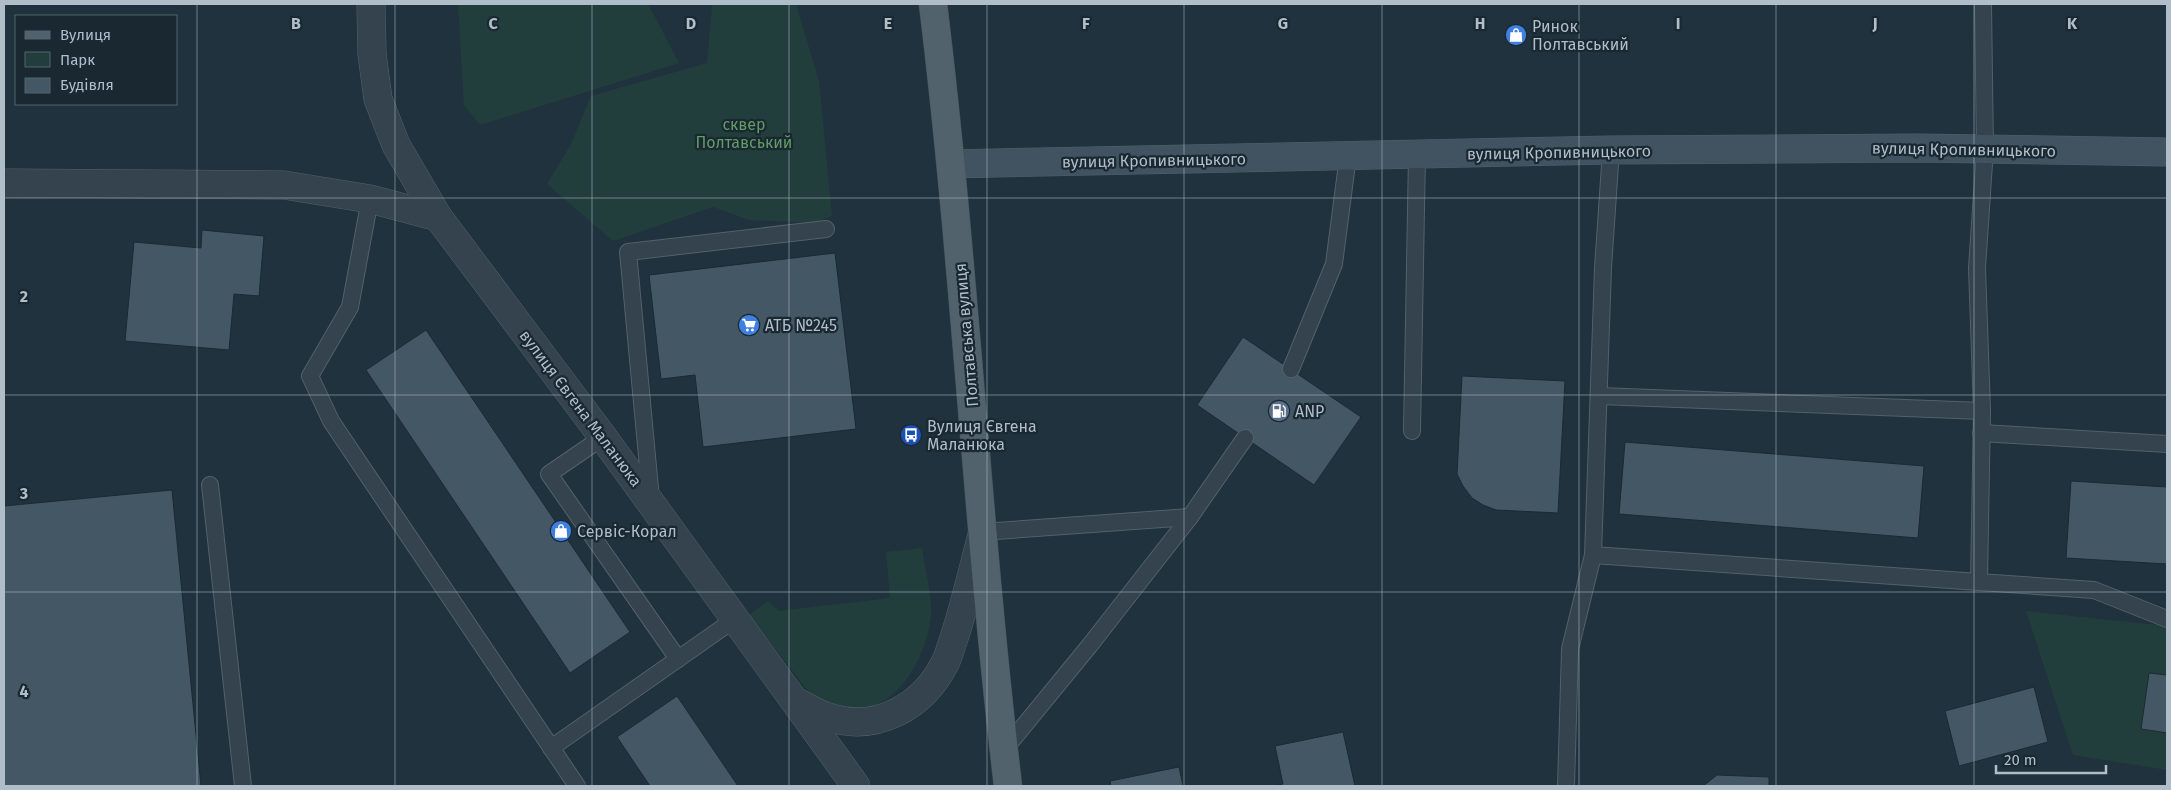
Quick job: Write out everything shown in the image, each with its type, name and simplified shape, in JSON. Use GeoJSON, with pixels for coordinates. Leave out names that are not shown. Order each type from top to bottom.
{"type":"FeatureCollection","features":[{"type":"Feature","properties":{"kind":"main road","name":"Полтавська вулиця"},"geometry":{"type":"LineString","coordinates":[[933,4],[951,164],[982,532],[1008,786]]}},
{"type":"Feature","properties":{"kind":"main road","name":"вулиця Кропивницького"},"geometry":{"type":"LineString","coordinates":[[951,164],[1611,150],[1985,149],[2167,152]]}},
{"type":"Feature","properties":{"kind":"street","name":"вулиця Євгена Маланюка"},"geometry":{"type":"LineString","coordinates":[[371,4],[372,54],[378,99],[396,145],[438,217],[603,437],[856,786]]}},
{"type":"Feature","properties":{"kind":"street"},"geometry":{"type":"LineString","coordinates":[[4,183],[284,185],[370,199],[438,217]]}},
{"type":"Feature","properties":{"kind":"street"},"geometry":{"type":"LineString","coordinates":[[796,702],[828,717],[855,723],[881,720],[904,709],[925,691],[945,663],[958,624],[982,532]]}},
{"type":"Feature","properties":{"kind":"lane"},"geometry":{"type":"LineString","coordinates":[[1979,582],[1982,411],[1976,268],[1985,149],[1983,4]]}},
{"type":"Feature","properties":{"kind":"lane"},"geometry":{"type":"LineString","coordinates":[[1566,786],[1570,649],[1593,555],[1603,268],[1611,150]]}},
{"type":"Feature","properties":{"kind":"lane"},"geometry":{"type":"LineString","coordinates":[[1412,431],[1417,154]]}},
{"type":"Feature","properties":{"kind":"lane"},"geometry":{"type":"LineString","coordinates":[[1291,369],[1334,264],[1348,156]]}},
{"type":"Feature","properties":{"kind":"lane"},"geometry":{"type":"LineString","coordinates":[[370,199],[350,307],[310,376],[331,421],[577,786]]}},
{"type":"Feature","properties":{"kind":"lane"},"geometry":{"type":"LineString","coordinates":[[651,504],[628,252],[826,229]]}},
{"type":"Feature","properties":{"kind":"lane"},"geometry":{"type":"LineString","coordinates":[[1600,396],[1982,411]]}},
{"type":"Feature","properties":{"kind":"lane"},"geometry":{"type":"LineString","coordinates":[[1981,433],[2167,444]]}},
{"type":"Feature","properties":{"kind":"lane"},"geometry":{"type":"LineString","coordinates":[[603,437],[550,474],[678,659]]}},
{"type":"Feature","properties":{"kind":"lane"},"geometry":{"type":"LineString","coordinates":[[1004,750],[1090,645],[1190,517],[1245,438]]}},
{"type":"Feature","properties":{"kind":"lane"},"geometry":{"type":"LineString","coordinates":[[210,485],[242,780],[254,786]]}},
{"type":"Feature","properties":{"kind":"lane"},"geometry":{"type":"LineString","coordinates":[[982,532],[1190,517]]}},
{"type":"Feature","properties":{"kind":"lane"},"geometry":{"type":"LineString","coordinates":[[1593,555],[2094,590],[2167,619]]}},
{"type":"Feature","properties":{"kind":"lane"},"geometry":{"type":"LineString","coordinates":[[551,748],[735,618]]}},
{"type":"Feature","properties":{"kind":"green space"},"geometry":{"type":"Polygon","coordinates":[[[458,4],[648,4],[679,63],[480,125],[464,105],[458,4]]]}},
{"type":"Feature","properties":{"kind":"green space","name":"сквер Полтавський"},"geometry":{"type":"Polygon","coordinates":[[[712,4],[796,4],[819,81],[832,216],[814,223],[749,220],[713,207],[613,241],[547,184],[571,144],[591,96],[707,63],[712,4]]]}},
{"type":"Feature","properties":{"kind":"green space"},"geometry":{"type":"Polygon","coordinates":[[[922,548],[931,609],[926,639],[918,661],[906,680],[892,695],[875,705],[855,709],[834,705],[810,692],[749,615],[768,601],[779,611],[890,598],[886,552],[922,548]]]}},
{"type":"Feature","properties":{"kind":"green space"},"geometry":{"type":"Polygon","coordinates":[[[2026,611],[2167,626],[2167,770],[2073,755],[2026,611]]]}},
{"type":"Feature","properties":{"kind":"building"},"geometry":{"type":"Polygon","coordinates":[[[202,230],[264,236],[259,296],[234,294],[229,350],[125,341],[134,242],[201,248],[202,230]]]}},
{"type":"Feature","properties":{"kind":"building","name":"АТБ №245"},"geometry":{"type":"Polygon","coordinates":[[[835,253],[856,429],[703,447],[695,375],[661,379],[649,275],[835,253]]]}},
{"type":"Feature","properties":{"kind":"building"},"geometry":{"type":"Polygon","coordinates":[[[426,330],[630,632],[570,673],[366,370],[426,330]]]}},
{"type":"Feature","properties":{"kind":"building","name":"ANP"},"geometry":{"type":"Polygon","coordinates":[[[1243,337],[1361,417],[1314,485],[1197,405],[1243,337]]]}},
{"type":"Feature","properties":{"kind":"building"},"geometry":{"type":"Polygon","coordinates":[[[1462,376],[1565,381],[1558,513],[1496,510],[1472,498],[1463,486],[1457,474],[1462,376]]]}},
{"type":"Feature","properties":{"kind":"building"},"geometry":{"type":"Polygon","coordinates":[[[1625,442],[1924,466],[1918,538],[1619,514],[1625,442]]]}},
{"type":"Feature","properties":{"kind":"building"},"geometry":{"type":"Polygon","coordinates":[[[2071,481],[2167,487],[2167,564],[2066,558],[2071,481]]]}},
{"type":"Feature","properties":{"kind":"building"},"geometry":{"type":"Polygon","coordinates":[[[172,490],[201,786],[4,786],[4,506],[172,490]]]}},
{"type":"Feature","properties":{"kind":"building"},"geometry":{"type":"Polygon","coordinates":[[[2149,673],[2167,675],[2167,733],[2141,729],[2149,673]]]}},
{"type":"Feature","properties":{"kind":"building"},"geometry":{"type":"Polygon","coordinates":[[[2034,687],[2048,742],[1959,766],[1945,711],[2034,687]]]}},
{"type":"Feature","properties":{"kind":"building"},"geometry":{"type":"Polygon","coordinates":[[[677,696],[738,786],[650,786],[617,737],[677,696]]]}},
{"type":"Feature","properties":{"kind":"building"},"geometry":{"type":"Polygon","coordinates":[[[1343,732],[1355,786],[1272,786],[1283,784],[1275,746],[1343,732]]]}},
{"type":"Feature","properties":{"kind":"building"},"geometry":{"type":"Polygon","coordinates":[[[1179,767],[1183,786],[1111,786],[1110,781],[1179,767]]]}},
{"type":"Feature","properties":{"kind":"building"},"geometry":{"type":"Polygon","coordinates":[[[1717,775],[1769,777],[1769,786],[1703,786],[1717,775]]]}},
{"type":"Feature","properties":{"kind":"place","name":"Ринок Полтавський"},"geometry":{"type":"Point","coordinates":[1516,35]}},
{"type":"Feature","properties":{"kind":"place","name":"АТБ №245"},"geometry":{"type":"Point","coordinates":[749,325]}},
{"type":"Feature","properties":{"kind":"place","name":"ANP"},"geometry":{"type":"Point","coordinates":[1279,411]}},
{"type":"Feature","properties":{"kind":"place","name":"Вулиця Євгена Маланюка"},"geometry":{"type":"Point","coordinates":[911,435]}},
{"type":"Feature","properties":{"kind":"place","name":"Сервіс-Корал"},"geometry":{"type":"Point","coordinates":[561,531]}}]}
